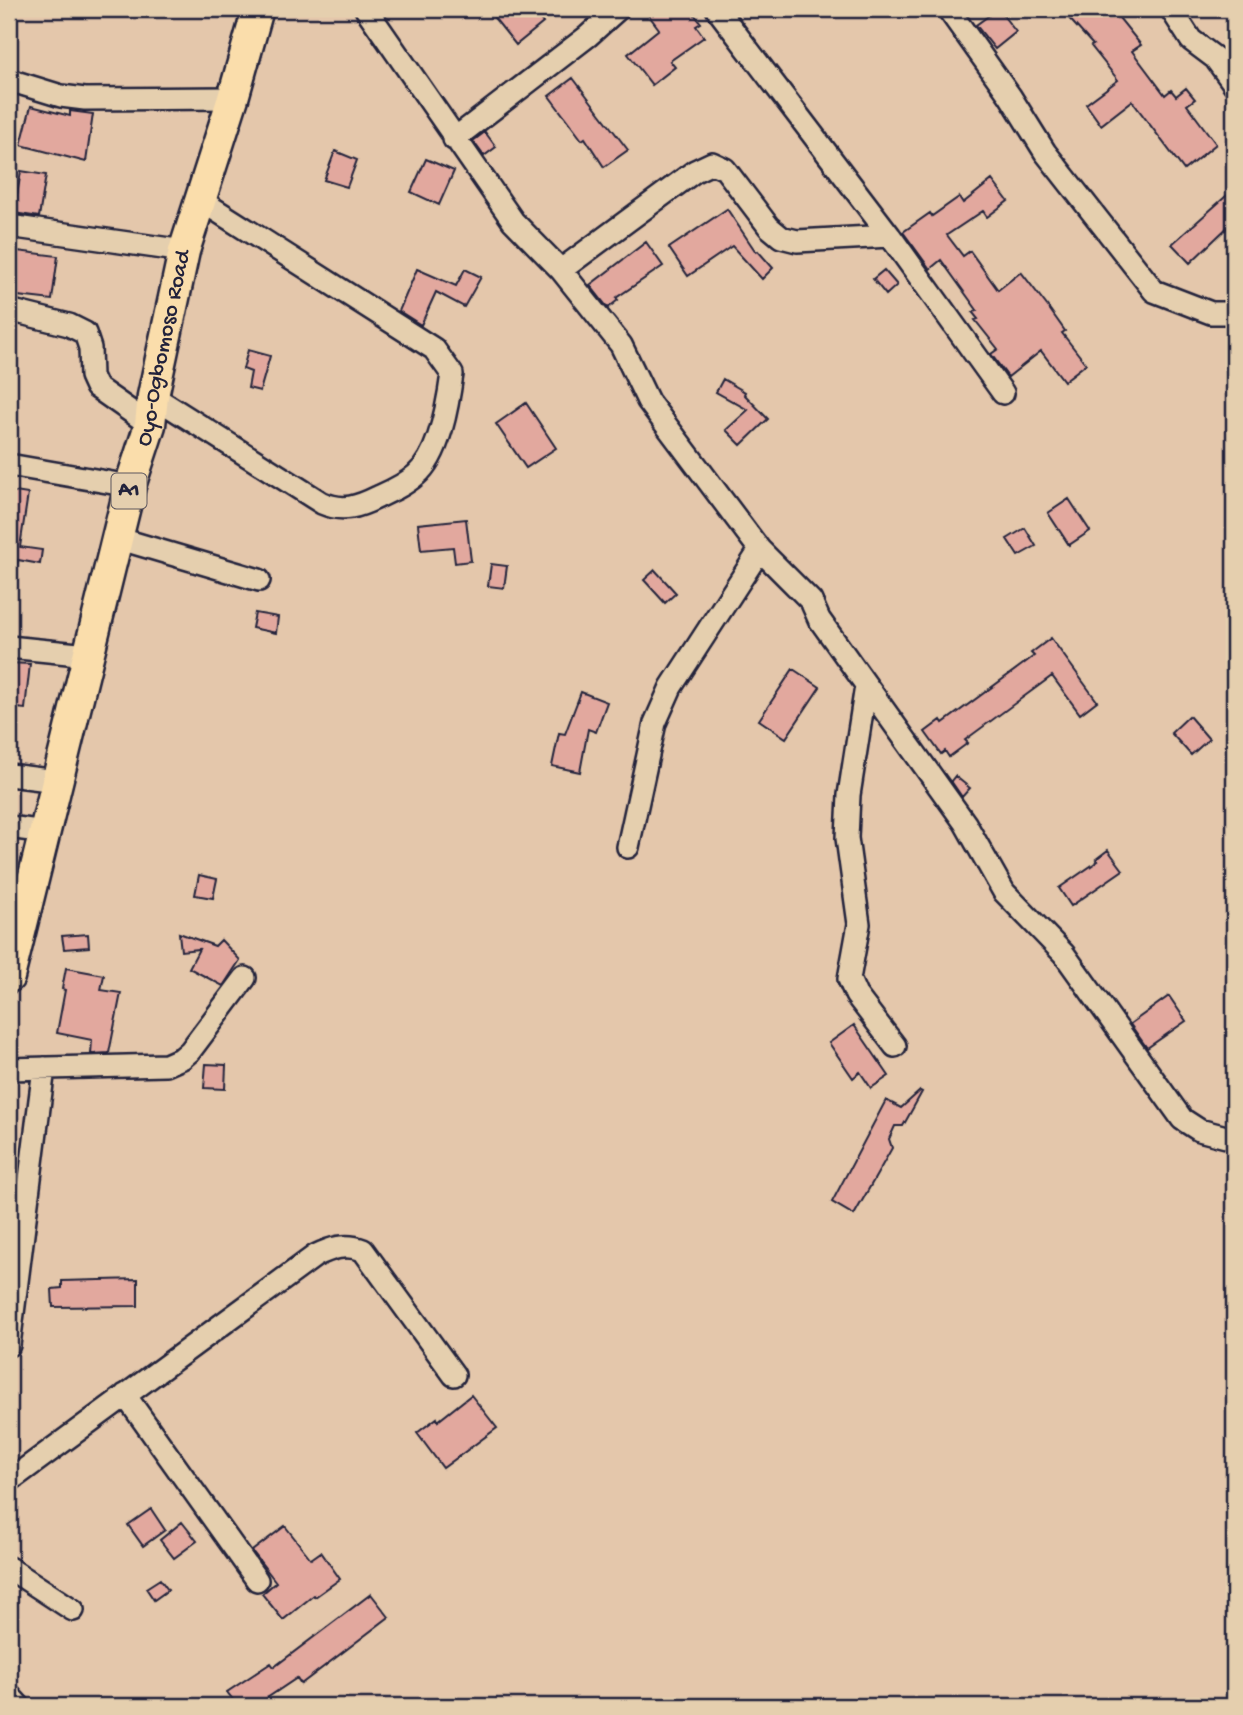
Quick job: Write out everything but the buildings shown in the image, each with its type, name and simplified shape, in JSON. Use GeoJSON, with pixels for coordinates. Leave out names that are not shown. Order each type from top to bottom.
{"type":"FeatureCollection","features":[{"type":"Feature","properties":{"kind":"highway","name":"Oyo-Ogbomoso Road"},"geometry":{"type":"LineString","coordinates":[[9,977],[130,486],[151,411],[184,251],[233,98],[258,9]]}},
{"type":"Feature","properties":{"kind":"street"},"geometry":{"type":"LineString","coordinates":[[366,9],[513,221],[561,270],[621,345],[648,401],[760,550],[811,601],[819,619],[965,823],[1004,892],[1064,954],[1182,1119],[1199,1130],[1234,1139]]}},
{"type":"Feature","properties":{"kind":"street"},"geometry":{"type":"LineString","coordinates":[[454,139],[588,36],[618,9]]}},
{"type":"Feature","properties":{"kind":"street"},"geometry":{"type":"LineString","coordinates":[[717,9],[890,236],[1003,393]]}},
{"type":"Feature","properties":{"kind":"street"},"geometry":{"type":"LineString","coordinates":[[948,9],[1010,96],[1045,152],[1154,291],[1211,313],[1234,313]]}},
{"type":"Feature","properties":{"kind":"street"},"geometry":{"type":"LineString","coordinates":[[1171,9],[1191,40],[1215,58],[1234,84]]}},
{"type":"Feature","properties":{"kind":"street"},"geometry":{"type":"LineString","coordinates":[[9,80],[61,96],[85,99],[233,98]]}},
{"type":"Feature","properties":{"kind":"street"},"geometry":{"type":"LineString","coordinates":[[561,270],[695,171],[712,163],[724,169],[769,228],[781,237],[796,241],[890,236]]}},
{"type":"Feature","properties":{"kind":"street"},"geometry":{"type":"LineString","coordinates":[[9,310],[69,325],[85,333],[90,348],[91,376],[96,387],[151,411],[335,509],[358,507],[419,474],[439,439],[448,402],[452,374],[442,358],[433,349],[200,200]]}},
{"type":"Feature","properties":{"kind":"street"},"geometry":{"type":"LineString","coordinates":[[9,226],[184,251]]}},
{"type":"Feature","properties":{"kind":"street"},"geometry":{"type":"LineString","coordinates":[[9,465],[130,486]]}},
{"type":"Feature","properties":{"kind":"street"},"geometry":{"type":"LineString","coordinates":[[117,538],[259,580]]}},
{"type":"Feature","properties":{"kind":"street"},"geometry":{"type":"LineString","coordinates":[[628,847],[655,723],[671,687],[760,550]]}},
{"type":"Feature","properties":{"kind":"street"},"geometry":{"type":"LineString","coordinates":[[9,647],[88,655]]}},
{"type":"Feature","properties":{"kind":"street"},"geometry":{"type":"LineString","coordinates":[[866,686],[849,795],[847,838],[859,924],[849,979],[856,995],[895,1045]]}},
{"type":"Feature","properties":{"kind":"street"},"geometry":{"type":"LineString","coordinates":[[9,775],[57,781]]}},
{"type":"Feature","properties":{"kind":"street"},"geometry":{"type":"LineString","coordinates":[[9,827],[45,832]]}},
{"type":"Feature","properties":{"kind":"street"},"geometry":{"type":"LineString","coordinates":[[9,1069],[166,1065],[190,1051],[245,978]]}},
{"type":"Feature","properties":{"kind":"street"},"geometry":{"type":"LineString","coordinates":[[9,1345],[44,1068]]}},
{"type":"Feature","properties":{"kind":"street"},"geometry":{"type":"LineString","coordinates":[[9,1481],[315,1256],[342,1246],[354,1246],[363,1250],[454,1375]]}},
{"type":"Feature","properties":{"kind":"street"},"geometry":{"type":"LineString","coordinates":[[125,1395],[257,1580]]}},
{"type":"Feature","properties":{"kind":"street"},"geometry":{"type":"LineString","coordinates":[[9,1567],[73,1610]]}},
{"type":"Feature","properties":{"kind":"street"},"geometry":{"type":"LineString","coordinates":[[9,1695],[19,1706]]}}]}
